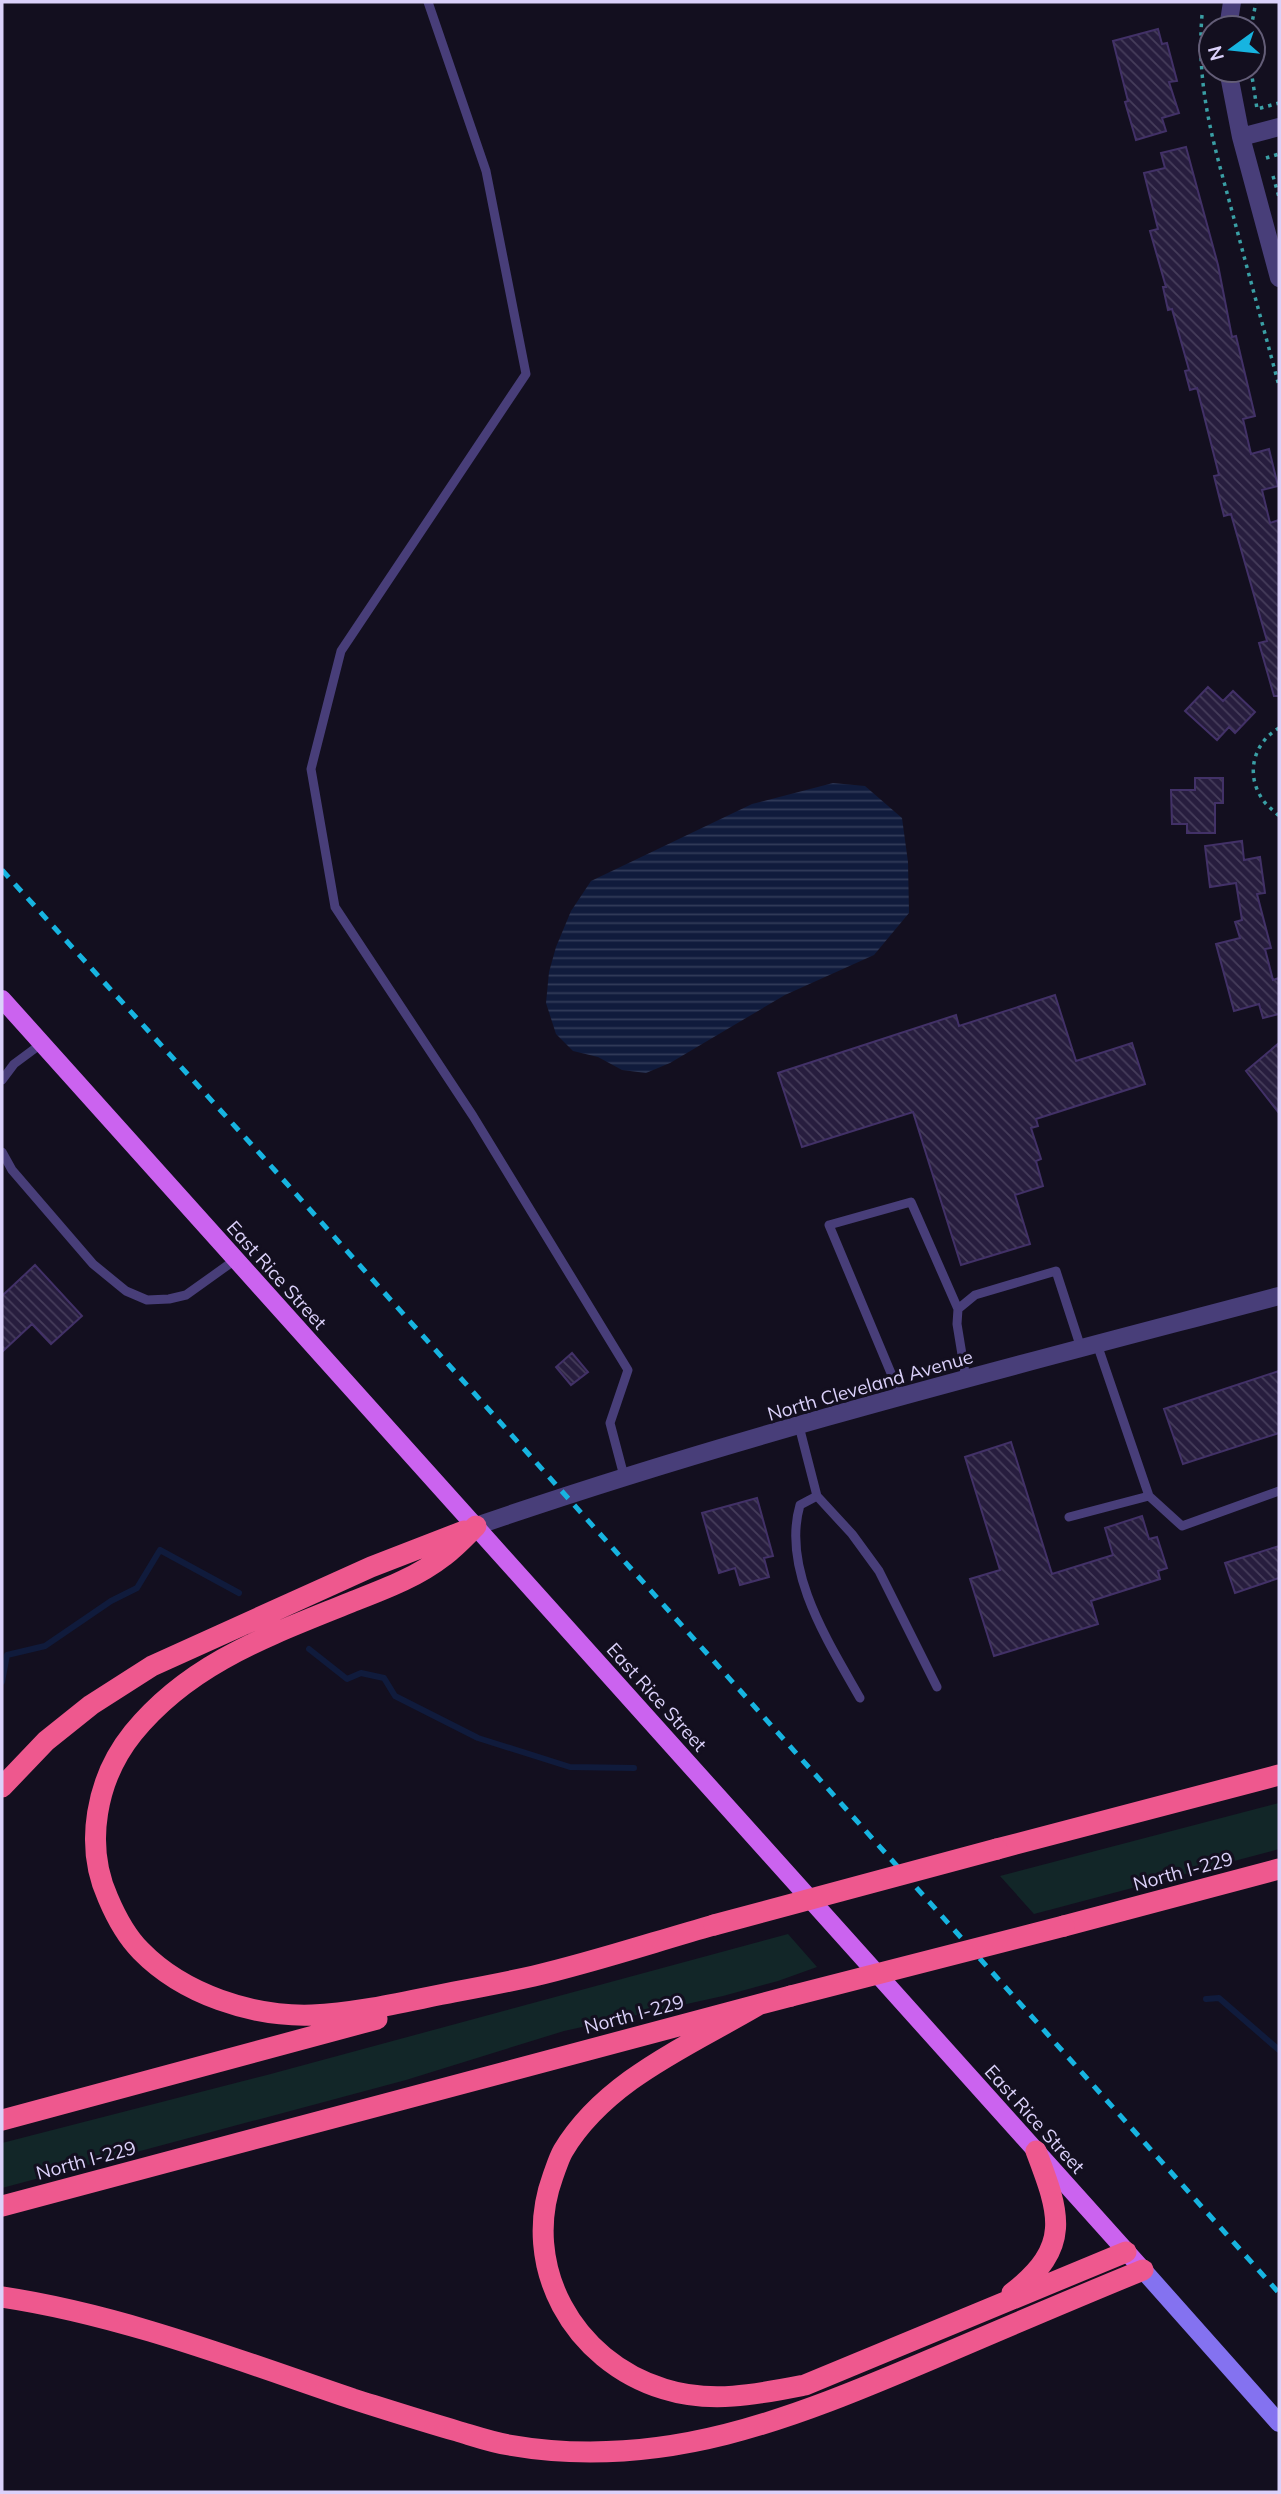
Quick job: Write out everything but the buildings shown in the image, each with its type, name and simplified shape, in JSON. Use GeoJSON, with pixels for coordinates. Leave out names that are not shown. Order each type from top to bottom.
{"type":"FeatureCollection","features":[{"type":"Feature","properties":{"kind":"highway"},"geometry":{"type":"LineString","coordinates":[[2,1787],[46,1741],[91,1705],[152,1666],[359,1572],[476,1526]]}},
{"type":"Feature","properties":{"kind":"highway"},"geometry":{"type":"LineString","coordinates":[[476,1526],[444,1556],[410,1577],[239,1649],[203,1669],[169,1695],[131,1735],[108,1777],[97,1815],[97,1863],[103,1887],[115,1915],[138,1949],[190,1987],[222,2001],[271,2012],[310,2015],[357,2011],[534,1976]]}},
{"type":"Feature","properties":{"kind":"highway"},"geometry":{"type":"LineString","coordinates":[[2,2120],[714,1925],[1279,1775]]}},
{"type":"Feature","properties":{"kind":"highway","name":"North I-229"},"geometry":{"type":"LineString","coordinates":[[2,2206],[760,2004],[1279,1870]]}},
{"type":"Feature","properties":{"kind":"highway"},"geometry":{"type":"LineString","coordinates":[[760,2004],[645,2069],[609,2097],[582,2123],[562,2153],[550,2186],[543,2216],[546,2255],[555,2294],[567,2317],[599,2353],[635,2378],[665,2390],[723,2398],[805,2385],[1126,2252]]}},
{"type":"Feature","properties":{"kind":"highway"},"geometry":{"type":"LineString","coordinates":[[990,2308],[1031,2277],[1053,2247],[1056,2210],[1036,2151]]}},
{"type":"Feature","properties":{"kind":"highway"},"geometry":{"type":"LineString","coordinates":[[2,2297],[39,2302],[93,2315],[506,2445],[554,2451],[620,2451],[668,2448],[761,2425],[857,2391],[1143,2270]]}},
{"type":"Feature","properties":{"kind":"main road","name":"East Rice Street"},"geometry":{"type":"LineString","coordinates":[[2,999],[1279,2423]]}},
{"type":"Feature","properties":{"kind":"street"},"geometry":{"type":"LineString","coordinates":[[1231,84],[1241,137],[1279,278]]}},
{"type":"Feature","properties":{"kind":"street"},"geometry":{"type":"LineString","coordinates":[[1241,137],[1270,129]]}},
{"type":"Feature","properties":{"kind":"street","name":"North Cleveland Avenue"},"geometry":{"type":"LineString","coordinates":[[476,1526],[624,1476],[901,1396],[1279,1296]]}},
{"type":"Feature","properties":{"kind":"lane"},"geometry":{"type":"LineString","coordinates":[[428,2],[486,171],[526,374],[341,651],[311,769],[335,907],[473,1116],[628,1370],[610,1423],[624,1476]]}},
{"type":"Feature","properties":{"kind":"lane"},"geometry":{"type":"LineString","coordinates":[[2,1080],[14,1064],[41,1044]]}},
{"type":"Feature","properties":{"kind":"lane"},"geometry":{"type":"LineString","coordinates":[[2,1152],[12,1170],[93,1264],[126,1291],[147,1300],[169,1300],[186,1295],[235,1260]]}},
{"type":"Feature","properties":{"kind":"lane"},"geometry":{"type":"LineString","coordinates":[[901,1396],[829,1225],[911,1202],[958,1309],[957,1324],[966,1379]]}},
{"type":"Feature","properties":{"kind":"lane"},"geometry":{"type":"LineString","coordinates":[[958,1309],[975,1295],[1056,1271],[1149,1496],[1182,1526],[1279,1490]]}},
{"type":"Feature","properties":{"kind":"lane"},"geometry":{"type":"LineString","coordinates":[[799,1426],[817,1496],[852,1534],[879,1571],[937,1687]]}},
{"type":"Feature","properties":{"kind":"lane"},"geometry":{"type":"LineString","coordinates":[[817,1496],[800,1505],[796,1520],[795,1548],[809,1600],[860,1698]]}},
{"type":"Feature","properties":{"kind":"lane"},"geometry":{"type":"LineString","coordinates":[[1069,1517],[1149,1496]]}},
{"type":"Feature","properties":{"kind":"path"},"geometry":{"type":"LineString","coordinates":[[1203,84],[1213,145],[1279,386]]}},
{"type":"Feature","properties":{"kind":"path"},"geometry":{"type":"LineString","coordinates":[[1253,84],[1257,109],[1270,129],[1268,157],[1279,154]]}},
{"type":"Feature","properties":{"kind":"path"},"geometry":{"type":"LineString","coordinates":[[1257,109],[1279,103]]}},
{"type":"Feature","properties":{"kind":"path"},"geometry":{"type":"LineString","coordinates":[[1272,170],[1279,197]]}},
{"type":"Feature","properties":{"kind":"path"},"geometry":{"type":"LineString","coordinates":[[1279,728],[1259,747],[1252,769],[1263,800],[1279,816]]}},
{"type":"Feature","properties":{"kind":"green space"},"geometry":{"type":"Polygon","coordinates":[[[1279,1803],[1279,1849],[1034,1914],[1000,1876],[1279,1803]]]}},
{"type":"Feature","properties":{"kind":"green space"},"geometry":{"type":"Polygon","coordinates":[[[788,1934],[817,1967],[723,1996],[564,2031],[406,2080],[2,2188],[2,2143],[267,2075],[788,1934]]]}},
{"type":"Feature","properties":{"kind":"water"},"geometry":{"type":"Polygon","coordinates":[[[833,783],[865,786],[902,818],[908,862],[909,913],[874,955],[785,995],[670,1063],[646,1073],[622,1070],[598,1057],[573,1051],[556,1034],[546,1003],[549,972],[571,911],[591,881],[752,804],[833,783]]]}},
{"type":"Feature","properties":{"kind":"waterway"},"geometry":{"type":"LineString","coordinates":[[2,1682],[7,1655],[45,1646],[111,1601],[137,1588],[160,1550],[239,1593]]}},
{"type":"Feature","properties":{"kind":"waterway"},"geometry":{"type":"LineString","coordinates":[[309,1649],[347,1679],[361,1673],[384,1678],[395,1696],[478,1738],[570,1767],[634,1768]]}},
{"type":"Feature","properties":{"kind":"waterway"},"geometry":{"type":"LineString","coordinates":[[1206,1999],[1219,1998],[1279,2050]]}},
{"type":"Feature","properties":{"kind":"railway"},"geometry":{"type":"LineString","coordinates":[[2,870],[262,1156],[1279,2293]]}}]}
